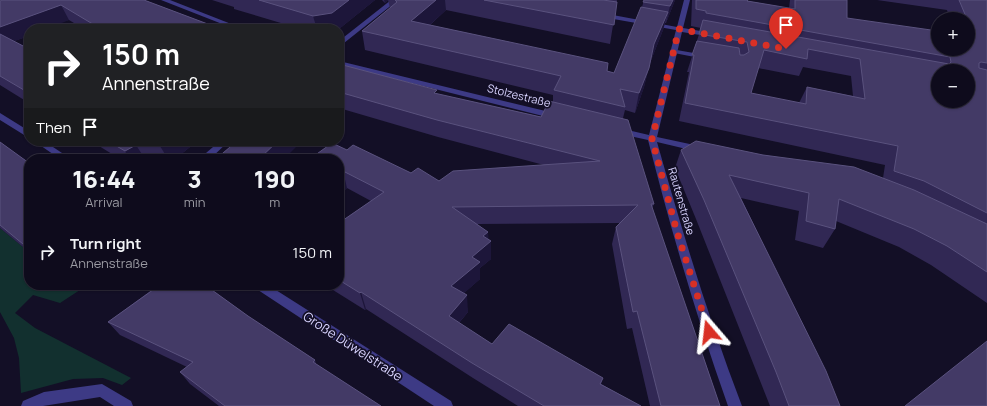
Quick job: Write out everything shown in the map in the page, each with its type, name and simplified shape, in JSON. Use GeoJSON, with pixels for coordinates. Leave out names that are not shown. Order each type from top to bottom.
{"type":"FeatureCollection","features":[{"type":"Feature","properties":{"kind":"street"},"geometry":{"type":"LineString","coordinates":[[164,0],[228,24]]}},
{"type":"Feature","properties":{"kind":"street"},"geometry":{"type":"LineString","coordinates":[[344,41],[395,0]]}},
{"type":"Feature","properties":{"kind":"street","name":"Rautenstraße"},"geometry":{"type":"LineString","coordinates":[[687,0],[652,139],[677,232],[718,360],[735,406]]}},
{"type":"Feature","properties":{"kind":"street"},"geometry":{"type":"LineString","coordinates":[[594,13],[718,37]]}},
{"type":"Feature","properties":{"kind":"street"},"geometry":{"type":"LineString","coordinates":[[674,51],[710,58]]}},
{"type":"Feature","properties":{"kind":"street","name":"Stolzestraße"},"geometry":{"type":"LineString","coordinates":[[344,65],[568,119]]}},
{"type":"Feature","properties":{"kind":"street"},"geometry":{"type":"LineString","coordinates":[[0,116],[24,132]]}},
{"type":"Feature","properties":{"kind":"street"},"geometry":{"type":"LineString","coordinates":[[614,130],[706,150]]}},
{"type":"Feature","properties":{"kind":"street"},"geometry":{"type":"LineString","coordinates":[[46,146],[58,154]]}},
{"type":"Feature","properties":{"kind":"street"},"geometry":{"type":"LineString","coordinates":[[210,154],[219,146]]}},
{"type":"Feature","properties":{"kind":"street","name":"Große Düwelstraße"},"geometry":{"type":"LineString","coordinates":[[267,290],[446,406]]}},
{"type":"Feature","properties":{"kind":"street"},"geometry":{"type":"LineString","coordinates":[[28,406],[44,399],[102,390],[126,406]]}},
{"type":"Feature","properties":{"kind":"green space"},"geometry":{"type":"Polygon","coordinates":[[[0,228],[24,248],[24,290],[80,290],[60,303],[33,295],[15,313],[35,328],[131,378],[122,385],[103,378],[73,379],[21,393],[19,358],[14,338],[0,312],[0,228]]]}},
{"type":"Feature","properties":{"kind":"building"},"geometry":{"type":"Polygon","coordinates":[[[144,0],[208,24],[93,24],[61,5],[0,27],[0,1],[144,0]]]}},
{"type":"Feature","properties":{"kind":"building"},"geometry":{"type":"Polygon","coordinates":[[[259,0],[349,0],[332,13],[313,16],[259,0]]]}},
{"type":"Feature","properties":{"kind":"building"},"geometry":{"type":"Polygon","coordinates":[[[395,0],[436,0],[411,21],[608,63],[607,71],[614,73],[641,7],[668,12],[654,44],[649,68],[639,93],[620,89],[625,107],[554,90],[561,76],[362,31],[397,2],[395,0]]]}},
{"type":"Feature","properties":{"kind":"building"},"geometry":{"type":"Polygon","coordinates":[[[484,0],[603,0],[617,2],[614,25],[484,0]]]}},
{"type":"Feature","properties":{"kind":"building"},"geometry":{"type":"Polygon","coordinates":[[[644,0],[673,0],[670,6],[643,2],[644,0]]]}},
{"type":"Feature","properties":{"kind":"building"},"geometry":{"type":"Polygon","coordinates":[[[696,0],[748,0],[747,1],[795,9],[795,0],[847,0],[847,18],[931,30],[931,54],[706,13],[706,11],[696,9],[696,0]]]}},
{"type":"Feature","properties":{"kind":"building"},"geometry":{"type":"Polygon","coordinates":[[[959,0],[987,0],[987,63],[979,63],[979,68],[987,70],[987,213],[924,181],[894,171],[898,146],[685,103],[694,55],[692,55],[697,41],[739,48],[740,55],[744,55],[749,52],[747,42],[699,34],[703,20],[949,64],[951,62],[950,57],[944,56],[975,56],[975,12],[964,12],[959,0]],[[808,49],[807,59],[764,50],[751,93],[806,104],[807,87],[865,99],[860,59],[808,49]]]}},
{"type":"Feature","properties":{"kind":"building"},"geometry":{"type":"Polygon","coordinates":[[[0,34],[24,46],[24,90],[0,76],[0,34]]]}},
{"type":"Feature","properties":{"kind":"building"},"geometry":{"type":"Polygon","coordinates":[[[344,65],[437,90],[434,93],[541,117],[549,101],[628,120],[654,204],[651,204],[720,406],[661,406],[637,311],[633,312],[616,227],[638,205],[452,207],[488,232],[483,236],[491,241],[472,257],[480,262],[451,286],[467,295],[449,316],[492,344],[509,324],[603,378],[600,384],[641,406],[544,406],[472,363],[361,292],[360,293],[344,283],[344,220],[384,192],[344,172],[344,154],[317,154],[328,146],[338,146],[347,150],[353,145],[411,173],[418,168],[439,181],[453,171],[600,161],[437,120],[344,93],[344,65]]]}},
{"type":"Feature","properties":{"kind":"building"},"geometry":{"type":"Polygon","coordinates":[[[696,141],[763,155],[854,167],[914,190],[987,224],[987,272],[947,246],[914,229],[839,199],[835,229],[806,221],[809,193],[729,175],[826,371],[840,406],[789,406],[704,200],[681,150],[696,141]]]}},
{"type":"Feature","properties":{"kind":"building"},"geometry":{"type":"Polygon","coordinates":[[[0,142],[24,159],[24,245],[0,225],[0,142]]]}},
{"type":"Feature","properties":{"kind":"building"},"geometry":{"type":"Polygon","coordinates":[[[116,146],[134,146],[125,151],[116,146]]]}},
{"type":"Feature","properties":{"kind":"building"},"geometry":{"type":"Polygon","coordinates":[[[231,146],[273,146],[264,154],[222,154],[231,146]]]}},
{"type":"Feature","properties":{"kind":"building"},"geometry":{"type":"Polygon","coordinates":[[[153,290],[212,290],[248,316],[315,360],[313,362],[381,406],[225,406],[180,372],[193,362],[108,322],[153,290]]]}},
{"type":"Feature","properties":{"kind":"building"},"geometry":{"type":"Polygon","coordinates":[[[987,341],[987,406],[905,406],[987,341]]]}},
{"type":"Feature","properties":{"kind":"route"},"geometry":{"type":"LineString","coordinates":[[709,332],[677,232],[652,139],[679,29],[786,49]]}}]}
